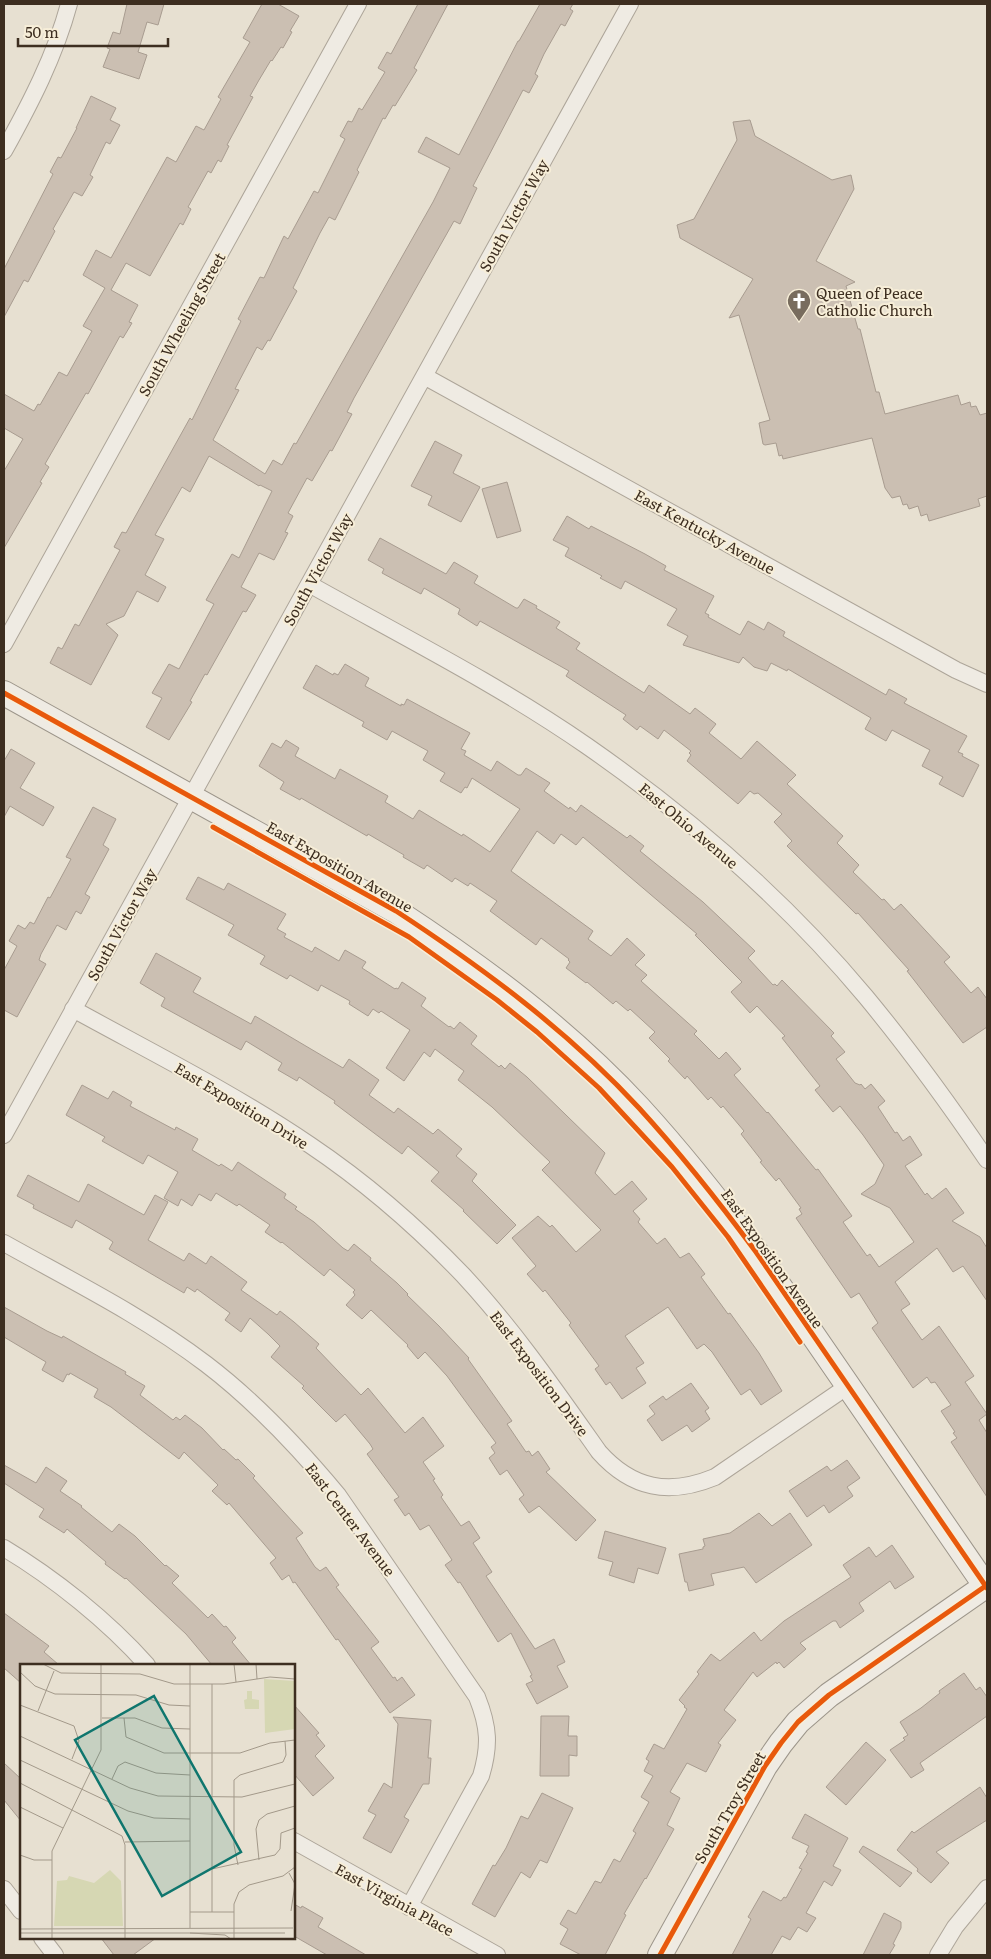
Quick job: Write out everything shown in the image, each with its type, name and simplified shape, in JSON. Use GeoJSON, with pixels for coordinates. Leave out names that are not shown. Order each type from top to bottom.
{"type":"FeatureCollection","features":[{"type":"Feature","properties":{"kind":"street"},"geometry":{"type":"LineString","coordinates":[[4,151],[41,79],[69,4]]}},
{"type":"Feature","properties":{"kind":"street","name":"South Wheeling Street"},"geometry":{"type":"LineString","coordinates":[[4,644],[358,4]]}},
{"type":"Feature","properties":{"kind":"street","name":"South Victor Way"},"geometry":{"type":"LineString","coordinates":[[4,1135],[630,4]]}},
{"type":"Feature","properties":{"kind":"street","name":"East Kentucky Avenue"},"geometry":{"type":"LineString","coordinates":[[424,376],[956,670],[987,684]]}},
{"type":"Feature","properties":{"kind":"street","name":"East Ohio Avenue"},"geometry":{"type":"LineString","coordinates":[[309,584],[522,704],[639,783],[705,836],[761,886],[864,995],[912,1054],[987,1160]]}},
{"type":"Feature","properties":{"kind":"street","name":"East Exposition Avenue"},"geometry":{"type":"LineString","coordinates":[[4,693],[396,911],[448,945],[499,982],[560,1033],[638,1107],[680,1153],[719,1202],[756,1252],[987,1587]]}},
{"type":"Feature","properties":{"kind":"street","name":"East Exposition Drive"},"geometry":{"type":"LineString","coordinates":[[73,1009],[269,1118],[343,1169],[390,1206],[462,1274],[527,1350],[599,1452],[612,1466],[632,1479],[655,1487],[674,1488],[698,1484],[715,1477],[848,1386]]}},
{"type":"Feature","properties":{"kind":"street","name":"East Center Avenue"},"geometry":{"type":"LineString","coordinates":[[4,1243],[152,1327],[206,1364],[263,1412],[308,1459],[338,1495],[477,1697],[484,1715],[488,1734],[486,1758],[481,1776],[409,1907]]}},
{"type":"Feature","properties":{"kind":"street"},"geometry":{"type":"LineString","coordinates":[[4,1548],[36,1568],[85,1607],[146,1664]]}},
{"type":"Feature","properties":{"kind":"street","name":"South Troy Street"},"geometry":{"type":"LineString","coordinates":[[660,1955],[765,1766],[798,1722],[829,1695],[987,1587]]}},
{"type":"Feature","properties":{"kind":"street","name":"East Virginia Place"},"geometry":{"type":"LineString","coordinates":[[295,1843],[497,1955]]}},
{"type":"Feature","properties":{"kind":"street"},"geometry":{"type":"LineString","coordinates":[[938,1955],[955,1927],[987,1888]]}},
{"type":"Feature","properties":{"kind":"street"},"geometry":{"type":"LineString","coordinates":[[4,1889],[20,1910]]}},
{"type":"Feature","properties":{"kind":"street"},"geometry":{"type":"LineString","coordinates":[[43,1939],[55,1955]]}},
{"type":"Feature","properties":{"kind":"building"},"geometry":{"type":"Polygon","coordinates":[[[127,4],[164,4],[158,25],[147,22],[138,52],[147,55],[139,79],[103,67],[110,49],[107,48],[113,32],[120,34],[127,4]]]}},
{"type":"Feature","properties":{"kind":"building"},"geometry":{"type":"Polygon","coordinates":[[[262,4],[278,4],[299,16],[290,31],[292,32],[283,48],[281,47],[271,60],[259,80],[250,96],[253,97],[227,145],[229,146],[221,162],[218,160],[211,173],[208,171],[188,207],[191,209],[183,225],[180,223],[150,276],[126,263],[111,290],[138,305],[129,322],[132,323],[123,338],[120,336],[88,394],[86,393],[45,464],[49,467],[40,482],[42,483],[4,548],[4,471],[23,439],[4,428],[4,394],[34,411],[38,404],[40,405],[59,372],[67,376],[92,331],[83,326],[105,288],[83,275],[96,250],[111,258],[167,157],[176,162],[196,126],[204,130],[221,99],[218,97],[250,42],[243,38],[262,4]]]}},
{"type":"Feature","properties":{"kind":"building"},"geometry":{"type":"Polygon","coordinates":[[[418,4],[448,4],[414,68],[417,70],[395,106],[393,105],[385,119],[383,118],[335,220],[329,217],[320,233],[293,288],[297,291],[270,341],[268,340],[262,350],[257,347],[235,389],[239,390],[213,440],[265,474],[273,460],[282,465],[294,443],[296,444],[433,202],[450,168],[418,152],[426,137],[459,155],[518,41],[540,4],[573,4],[570,9],[573,11],[565,26],[561,24],[544,54],[535,74],[538,76],[529,93],[523,90],[473,186],[477,188],[460,224],[454,221],[354,398],[347,412],[352,414],[332,451],[330,450],[312,481],[307,478],[288,513],[293,516],[285,532],[288,533],[274,560],[259,553],[241,587],[256,595],[246,612],[243,611],[207,675],[205,674],[190,701],[192,702],[169,740],[146,727],[162,698],[152,693],[169,664],[179,669],[214,604],[206,600],[232,554],[239,558],[272,491],[259,486],[209,456],[190,492],[182,487],[155,535],[164,539],[145,575],[166,587],[158,602],[137,591],[124,616],[106,624],[118,635],[91,685],[50,663],[58,647],[62,649],[75,624],[79,626],[120,550],[114,547],[122,532],[126,533],[190,418],[192,420],[241,321],[238,319],[260,277],[264,278],[284,236],[288,239],[314,191],[318,193],[345,139],[340,136],[348,121],[352,122],[359,108],[362,110],[385,72],[378,68],[387,52],[391,54],[418,4]]]}},
{"type":"Feature","properties":{"kind":"building"},"geometry":{"type":"Polygon","coordinates":[[[91,96],[116,108],[110,120],[120,125],[110,144],[106,142],[90,175],[93,177],[82,196],[74,192],[53,229],[55,231],[28,282],[24,280],[4,317],[4,269],[53,174],[50,172],[58,157],[61,158],[91,96]]]}},
{"type":"Feature","properties":{"kind":"building","name":"Queen of Peace Catholic Church"},"geometry":{"type":"Polygon","coordinates":[[[750,120],[755,136],[832,180],[851,175],[854,189],[816,261],[855,282],[846,286],[858,329],[860,329],[876,392],[879,392],[885,414],[958,395],[961,405],[970,402],[971,407],[976,406],[980,415],[987,413],[987,496],[978,499],[980,506],[929,521],[927,514],[921,516],[918,506],[909,509],[907,504],[903,505],[900,496],[892,498],[885,488],[872,438],[783,459],[782,455],[779,456],[776,443],[763,444],[759,423],[770,420],[739,315],[729,318],[753,279],[680,238],[677,225],[694,219],[737,140],[733,122],[750,120]]]}},
{"type":"Feature","properties":{"kind":"building"},"geometry":{"type":"Polygon","coordinates":[[[435,441],[462,455],[453,473],[480,487],[461,522],[428,505],[432,496],[411,486],[435,441]]]}},
{"type":"Feature","properties":{"kind":"building"},"geometry":{"type":"Polygon","coordinates":[[[507,482],[521,531],[497,538],[482,489],[507,482]]]}},
{"type":"Feature","properties":{"kind":"building"},"geometry":{"type":"Polygon","coordinates":[[[567,516],[589,529],[591,526],[645,554],[666,566],[664,570],[714,596],[705,613],[709,615],[708,617],[740,635],[748,621],[764,630],[768,622],[785,632],[783,636],[886,695],[889,689],[907,699],[904,703],[967,736],[958,752],[979,765],[963,797],[939,784],[943,777],[922,766],[930,750],[892,730],[886,741],[865,729],[871,718],[788,669],[787,671],[771,663],[767,671],[754,667],[743,657],[739,663],[683,645],[688,636],[667,625],[677,609],[625,581],[621,589],[600,578],[602,576],[565,556],[569,548],[553,540],[567,516]]]}},
{"type":"Feature","properties":{"kind":"building"},"geometry":{"type":"Polygon","coordinates":[[[380,538],[446,574],[454,562],[478,576],[474,583],[516,608],[524,599],[537,606],[536,608],[560,622],[556,628],[580,643],[576,649],[644,693],[649,685],[690,714],[695,708],[716,724],[709,733],[741,759],[757,741],[796,775],[787,784],[843,836],[837,843],[859,865],[853,872],[894,910],[901,904],[950,957],[944,962],[971,993],[978,987],[987,999],[987,1027],[963,1043],[907,971],[909,970],[858,913],[856,914],[787,846],[792,841],[774,822],[782,814],[758,793],[754,794],[750,791],[738,804],[687,761],[691,751],[664,730],[658,739],[640,726],[637,730],[623,719],[626,715],[566,676],[569,671],[480,621],[477,626],[458,614],[460,609],[424,588],[421,594],[382,573],[384,569],[368,560],[380,538]]]}},
{"type":"Feature","properties":{"kind":"building"},"geometry":{"type":"Polygon","coordinates":[[[345,664],[369,678],[365,686],[401,706],[401,704],[404,705],[407,699],[470,733],[461,749],[466,751],[464,755],[491,771],[497,761],[518,775],[521,775],[526,768],[550,783],[544,791],[569,809],[570,807],[576,812],[581,805],[627,838],[630,835],[644,846],[640,851],[703,902],[755,951],[748,958],[773,985],[777,986],[782,980],[834,1033],[831,1036],[845,1052],[836,1059],[855,1083],[861,1084],[865,1089],[871,1084],[885,1101],[878,1107],[895,1133],[897,1132],[903,1141],[910,1136],[922,1155],[905,1166],[925,1195],[927,1193],[932,1199],[946,1188],[964,1213],[952,1221],[980,1237],[987,1248],[987,1301],[963,1266],[953,1272],[937,1248],[895,1282],[910,1304],[901,1310],[922,1340],[939,1326],[974,1376],[965,1382],[987,1414],[979,1420],[987,1433],[987,1497],[951,1442],[957,1438],[941,1411],[951,1405],[935,1382],[931,1383],[927,1377],[913,1388],[872,1328],[878,1323],[859,1293],[851,1298],[796,1218],[802,1214],[799,1209],[801,1208],[779,1178],[776,1181],[760,1162],[762,1161],[741,1134],[744,1131],[723,1106],[721,1108],[711,1097],[708,1100],[687,1076],[685,1079],[668,1061],[670,1059],[649,1038],[655,1032],[630,1009],[628,1011],[616,1001],[613,1004],[587,982],[566,968],[570,962],[569,959],[541,938],[536,945],[490,911],[497,901],[470,883],[468,886],[455,878],[452,882],[427,865],[424,869],[368,834],[367,836],[301,798],[300,800],[280,789],[284,782],[259,766],[272,743],[281,748],[286,740],[299,748],[295,756],[335,779],[340,769],[388,796],[385,802],[413,819],[419,810],[462,836],[463,834],[490,852],[520,809],[472,778],[467,788],[465,787],[461,793],[440,781],[445,773],[423,760],[428,751],[392,731],[387,740],[362,726],[364,722],[303,688],[316,665],[333,675],[334,673],[338,675],[345,664]],[[537,831],[511,871],[593,931],[588,939],[611,956],[627,938],[645,955],[635,965],[647,975],[641,981],[697,1031],[694,1034],[719,1059],[726,1052],[741,1069],[734,1075],[768,1112],[816,1170],[818,1169],[852,1216],[843,1222],[867,1256],[870,1254],[879,1267],[914,1242],[890,1208],[861,1194],[875,1184],[884,1165],[840,1106],[833,1112],[815,1090],[820,1086],[782,1038],[785,1036],[757,1006],[750,1013],[731,992],[742,982],[695,935],[697,934],[583,837],[576,845],[561,834],[554,844],[537,831]]]}},
{"type":"Feature","properties":{"kind":"building"},"geometry":{"type":"Polygon","coordinates":[[[11,749],[35,763],[20,788],[54,807],[43,826],[10,806],[4,817],[4,761],[11,749]]]}},
{"type":"Feature","properties":{"kind":"building"},"geometry":{"type":"Polygon","coordinates":[[[93,807],[116,819],[103,845],[109,849],[85,894],[90,897],[81,914],[76,911],[66,930],[57,925],[41,954],[39,960],[46,964],[17,1017],[4,1010],[4,970],[17,946],[9,941],[18,925],[25,929],[30,922],[34,924],[71,859],[66,857],[93,807]]]}},
{"type":"Feature","properties":{"kind":"building"},"geometry":{"type":"Polygon","coordinates":[[[198,877],[224,890],[228,883],[286,914],[277,929],[286,934],[284,937],[312,952],[315,947],[339,961],[345,950],[366,962],[362,968],[395,989],[398,989],[402,982],[426,998],[421,1006],[449,1027],[454,1029],[460,1022],[477,1036],[471,1044],[499,1067],[501,1065],[505,1069],[510,1063],[527,1077],[605,1153],[595,1173],[615,1195],[632,1181],[647,1199],[633,1211],[640,1219],[638,1222],[657,1244],[665,1238],[680,1258],[689,1253],[705,1274],[701,1277],[759,1353],[782,1391],[761,1405],[750,1389],[741,1395],[712,1352],[704,1344],[697,1349],[668,1307],[625,1336],[644,1363],[636,1368],[646,1383],[622,1399],[610,1382],[606,1385],[595,1369],[599,1366],[569,1325],[571,1323],[545,1290],[543,1292],[527,1274],[536,1266],[512,1238],[538,1216],[550,1227],[552,1225],[576,1252],[601,1230],[542,1170],[550,1162],[492,1107],[458,1080],[464,1071],[435,1049],[430,1057],[424,1052],[404,1081],[386,1068],[410,1030],[381,1011],[379,1013],[373,1009],[368,1016],[349,1004],[350,1001],[321,985],[318,991],[290,975],[287,979],[260,964],[265,956],[228,935],[234,925],[186,899],[198,877]]]}},
{"type":"Feature","properties":{"kind":"building"},"geometry":{"type":"Polygon","coordinates":[[[156,953],[201,978],[193,992],[251,1024],[255,1016],[343,1068],[349,1059],[379,1080],[369,1095],[394,1113],[398,1108],[433,1134],[438,1129],[462,1149],[456,1156],[477,1174],[472,1181],[516,1225],[497,1244],[464,1210],[431,1181],[439,1172],[408,1146],[402,1154],[334,1103],[335,1101],[299,1077],[297,1081],[278,1070],[282,1063],[246,1041],[241,1050],[161,1006],[165,998],[140,983],[156,953]]]}},
{"type":"Feature","properties":{"kind":"building"},"geometry":{"type":"Polygon","coordinates":[[[82,1085],[108,1099],[113,1091],[132,1102],[130,1106],[175,1130],[176,1127],[198,1139],[192,1150],[219,1166],[221,1164],[232,1171],[238,1162],[286,1194],[284,1198],[297,1207],[295,1209],[314,1222],[343,1248],[348,1251],[354,1244],[371,1258],[370,1260],[397,1283],[469,1358],[512,1421],[507,1424],[526,1452],[529,1451],[532,1456],[538,1451],[550,1469],[546,1472],[596,1520],[576,1541],[539,1506],[529,1513],[519,1499],[524,1495],[507,1470],[500,1475],[489,1458],[495,1453],[491,1447],[496,1443],[447,1376],[425,1352],[418,1359],[408,1345],[371,1310],[362,1319],[346,1305],[355,1295],[353,1292],[355,1290],[330,1269],[324,1276],[282,1242],[265,1232],[270,1225],[239,1204],[237,1206],[216,1193],[211,1201],[199,1194],[192,1206],[181,1199],[178,1206],[164,1198],[178,1172],[148,1155],[143,1164],[102,1141],[105,1137],[66,1115],[82,1085]]]}},
{"type":"Feature","properties":{"kind":"building"},"geometry":{"type":"Polygon","coordinates":[[[28,1175],[79,1202],[88,1184],[144,1215],[155,1195],[168,1202],[148,1240],[184,1261],[189,1253],[206,1264],[211,1256],[247,1282],[241,1290],[277,1315],[280,1311],[294,1322],[319,1344],[316,1348],[361,1395],[368,1388],[405,1433],[423,1417],[444,1446],[423,1462],[435,1479],[433,1480],[443,1495],[441,1497],[461,1526],[469,1521],[480,1538],[473,1543],[492,1572],[486,1576],[535,1649],[554,1639],[565,1662],[557,1666],[568,1687],[537,1704],[526,1684],[533,1681],[530,1676],[532,1675],[511,1633],[498,1642],[460,1582],[458,1583],[445,1565],[452,1560],[429,1525],[420,1530],[409,1513],[405,1516],[394,1500],[399,1497],[367,1454],[373,1449],[370,1444],[345,1414],[336,1422],[302,1388],[304,1386],[271,1357],[280,1346],[268,1334],[250,1318],[241,1332],[225,1320],[230,1313],[197,1289],[195,1292],[187,1287],[184,1293],[109,1249],[113,1242],[76,1220],[72,1228],[33,1208],[34,1205],[17,1196],[28,1175]]]}},
{"type":"Feature","properties":{"kind":"building"},"geometry":{"type":"Polygon","coordinates":[[[4,1307],[47,1331],[62,1338],[63,1336],[126,1372],[125,1374],[145,1386],[140,1395],[173,1420],[176,1417],[180,1420],[185,1415],[202,1428],[223,1450],[236,1460],[238,1459],[255,1476],[253,1478],[303,1533],[296,1538],[315,1567],[320,1571],[326,1567],[339,1585],[336,1587],[379,1642],[371,1648],[393,1678],[395,1677],[397,1681],[402,1677],[415,1695],[390,1713],[295,1582],[293,1583],[289,1575],[282,1580],[270,1563],[276,1558],[229,1503],[227,1505],[212,1491],[218,1485],[184,1452],[179,1459],[111,1407],[94,1397],[98,1389],[70,1373],[69,1375],[67,1374],[63,1382],[42,1370],[46,1362],[4,1337],[4,1307]]]}},
{"type":"Feature","properties":{"kind":"building"},"geometry":{"type":"Polygon","coordinates":[[[691,1383],[709,1408],[705,1411],[710,1419],[692,1432],[687,1425],[662,1441],[647,1420],[655,1414],[649,1406],[663,1396],[666,1400],[691,1383]]]}},
{"type":"Feature","properties":{"kind":"building"},"geometry":{"type":"Polygon","coordinates":[[[847,1460],[860,1478],[847,1487],[853,1496],[829,1513],[824,1505],[807,1517],[789,1491],[827,1466],[831,1471],[847,1460]]]}},
{"type":"Feature","properties":{"kind":"building"},"geometry":{"type":"Polygon","coordinates":[[[4,1465],[36,1483],[46,1467],[67,1481],[60,1491],[82,1506],[112,1532],[119,1524],[135,1536],[165,1566],[179,1576],[172,1583],[208,1618],[212,1614],[224,1627],[226,1626],[236,1638],[232,1642],[250,1664],[211,1664],[186,1634],[126,1578],[105,1564],[106,1562],[67,1529],[64,1533],[39,1517],[44,1509],[4,1483],[4,1465]]]}},
{"type":"Feature","properties":{"kind":"building"},"geometry":{"type":"Polygon","coordinates":[[[759,1513],[772,1526],[790,1513],[812,1545],[756,1583],[744,1567],[711,1574],[714,1585],[689,1591],[687,1582],[685,1582],[679,1554],[703,1549],[705,1546],[703,1539],[730,1533],[759,1513]]]}},
{"type":"Feature","properties":{"kind":"building"},"geometry":{"type":"Polygon","coordinates":[[[605,1531],[666,1548],[658,1574],[638,1568],[634,1583],[609,1575],[613,1562],[598,1558],[605,1531]]]}},
{"type":"Feature","properties":{"kind":"building"},"geometry":{"type":"Polygon","coordinates":[[[892,1545],[914,1577],[895,1589],[890,1581],[859,1603],[864,1611],[840,1628],[836,1621],[833,1621],[800,1643],[806,1649],[784,1668],[779,1662],[777,1664],[776,1662],[757,1677],[753,1672],[724,1710],[736,1720],[718,1743],[721,1745],[706,1772],[687,1763],[670,1792],[680,1798],[667,1825],[674,1829],[624,1914],[626,1915],[605,1955],[581,1955],[560,1944],[568,1929],[560,1924],[568,1910],[576,1914],[595,1881],[601,1883],[614,1859],[620,1862],[636,1833],[633,1831],[649,1802],[641,1797],[653,1776],[644,1771],[649,1761],[646,1759],[654,1744],[664,1749],[687,1709],[679,1700],[699,1674],[697,1672],[711,1654],[720,1661],[754,1632],[761,1641],[784,1621],[851,1577],[843,1565],[869,1547],[876,1557],[892,1545]]]}},
{"type":"Feature","properties":{"kind":"building"},"geometry":{"type":"Polygon","coordinates":[[[4,1613],[49,1646],[44,1652],[58,1664],[20,1664],[20,1682],[4,1668],[4,1613]]]}},
{"type":"Feature","properties":{"kind":"building"},"geometry":{"type":"Polygon","coordinates":[[[964,1673],[976,1690],[980,1687],[987,1697],[987,1716],[920,1763],[924,1770],[911,1778],[890,1750],[905,1740],[903,1738],[908,1735],[900,1722],[921,1708],[940,1693],[939,1691],[964,1673]]]}},
{"type":"Feature","properties":{"kind":"building"},"geometry":{"type":"Polygon","coordinates":[[[295,1706],[319,1733],[316,1735],[325,1746],[315,1756],[334,1778],[313,1796],[295,1775],[295,1706]]]}},
{"type":"Feature","properties":{"kind":"building"},"geometry":{"type":"Polygon","coordinates":[[[541,1716],[569,1716],[568,1736],[577,1736],[577,1756],[569,1755],[569,1776],[540,1776],[541,1716]]]}},
{"type":"Feature","properties":{"kind":"building"},"geometry":{"type":"Polygon","coordinates":[[[393,1717],[431,1720],[428,1758],[431,1758],[429,1784],[423,1784],[404,1817],[409,1820],[391,1853],[363,1838],[376,1815],[368,1811],[384,1783],[392,1788],[398,1724],[393,1717]]]}},
{"type":"Feature","properties":{"kind":"building"},"geometry":{"type":"Polygon","coordinates":[[[866,1742],[886,1760],[846,1805],[826,1787],[866,1742]]]}},
{"type":"Feature","properties":{"kind":"building"},"geometry":{"type":"Polygon","coordinates":[[[4,1763],[20,1778],[20,1820],[4,1800],[4,1763]]]}},
{"type":"Feature","properties":{"kind":"building"},"geometry":{"type":"Polygon","coordinates":[[[980,1787],[987,1798],[987,1820],[936,1852],[949,1863],[931,1883],[897,1850],[912,1831],[914,1833],[980,1787]]]}},
{"type":"Feature","properties":{"kind":"building"},"geometry":{"type":"Polygon","coordinates":[[[542,1793],[573,1808],[547,1863],[540,1860],[530,1878],[521,1872],[495,1917],[472,1904],[493,1865],[495,1866],[506,1848],[521,1816],[528,1819],[542,1793]]]}},
{"type":"Feature","properties":{"kind":"building"},"geometry":{"type":"Polygon","coordinates":[[[805,1814],[848,1838],[833,1866],[841,1870],[832,1886],[824,1881],[806,1913],[816,1918],[807,1932],[798,1927],[790,1940],[782,1936],[771,1955],[732,1955],[751,1919],[748,1917],[763,1891],[781,1901],[784,1897],[786,1898],[802,1869],[799,1868],[808,1853],[806,1852],[809,1846],[792,1838],[805,1814]]]}},
{"type":"Feature","properties":{"kind":"building"},"geometry":{"type":"Polygon","coordinates":[[[863,1846],[912,1873],[900,1887],[859,1852],[863,1846]]]}},
{"type":"Feature","properties":{"kind":"building"},"geometry":{"type":"Polygon","coordinates":[[[295,1905],[301,1908],[302,1906],[323,1918],[318,1927],[366,1955],[327,1955],[295,1937],[295,1905]]]}},
{"type":"Feature","properties":{"kind":"building"},"geometry":{"type":"Polygon","coordinates":[[[884,1913],[901,1922],[901,1928],[893,1944],[895,1945],[889,1955],[863,1955],[884,1913]]]}},
{"type":"Feature","properties":{"kind":"building"},"geometry":{"type":"Polygon","coordinates":[[[102,1939],[155,1939],[133,1955],[114,1955],[102,1939]]]}},
{"type":"Feature","properties":{"kind":"cycle path"},"geometry":{"type":"LineString","coordinates":[[4,693],[396,911],[461,955],[524,1002],[583,1053],[655,1125],[742,1233],[987,1588]]}},
{"type":"Feature","properties":{"kind":"cycle path"},"geometry":{"type":"LineString","coordinates":[[213,827],[409,937],[497,1000],[537,1032],[599,1088],[672,1167],[728,1237],[800,1342]]}},
{"type":"Feature","properties":{"kind":"cycle path"},"geometry":{"type":"LineString","coordinates":[[660,1955],[765,1766],[798,1722],[829,1695],[987,1585]]}},
{"type":"Feature","properties":{"kind":"place","name":"Queen of Peace Catholic Church"},"geometry":{"type":"Point","coordinates":[799,322]}}]}
